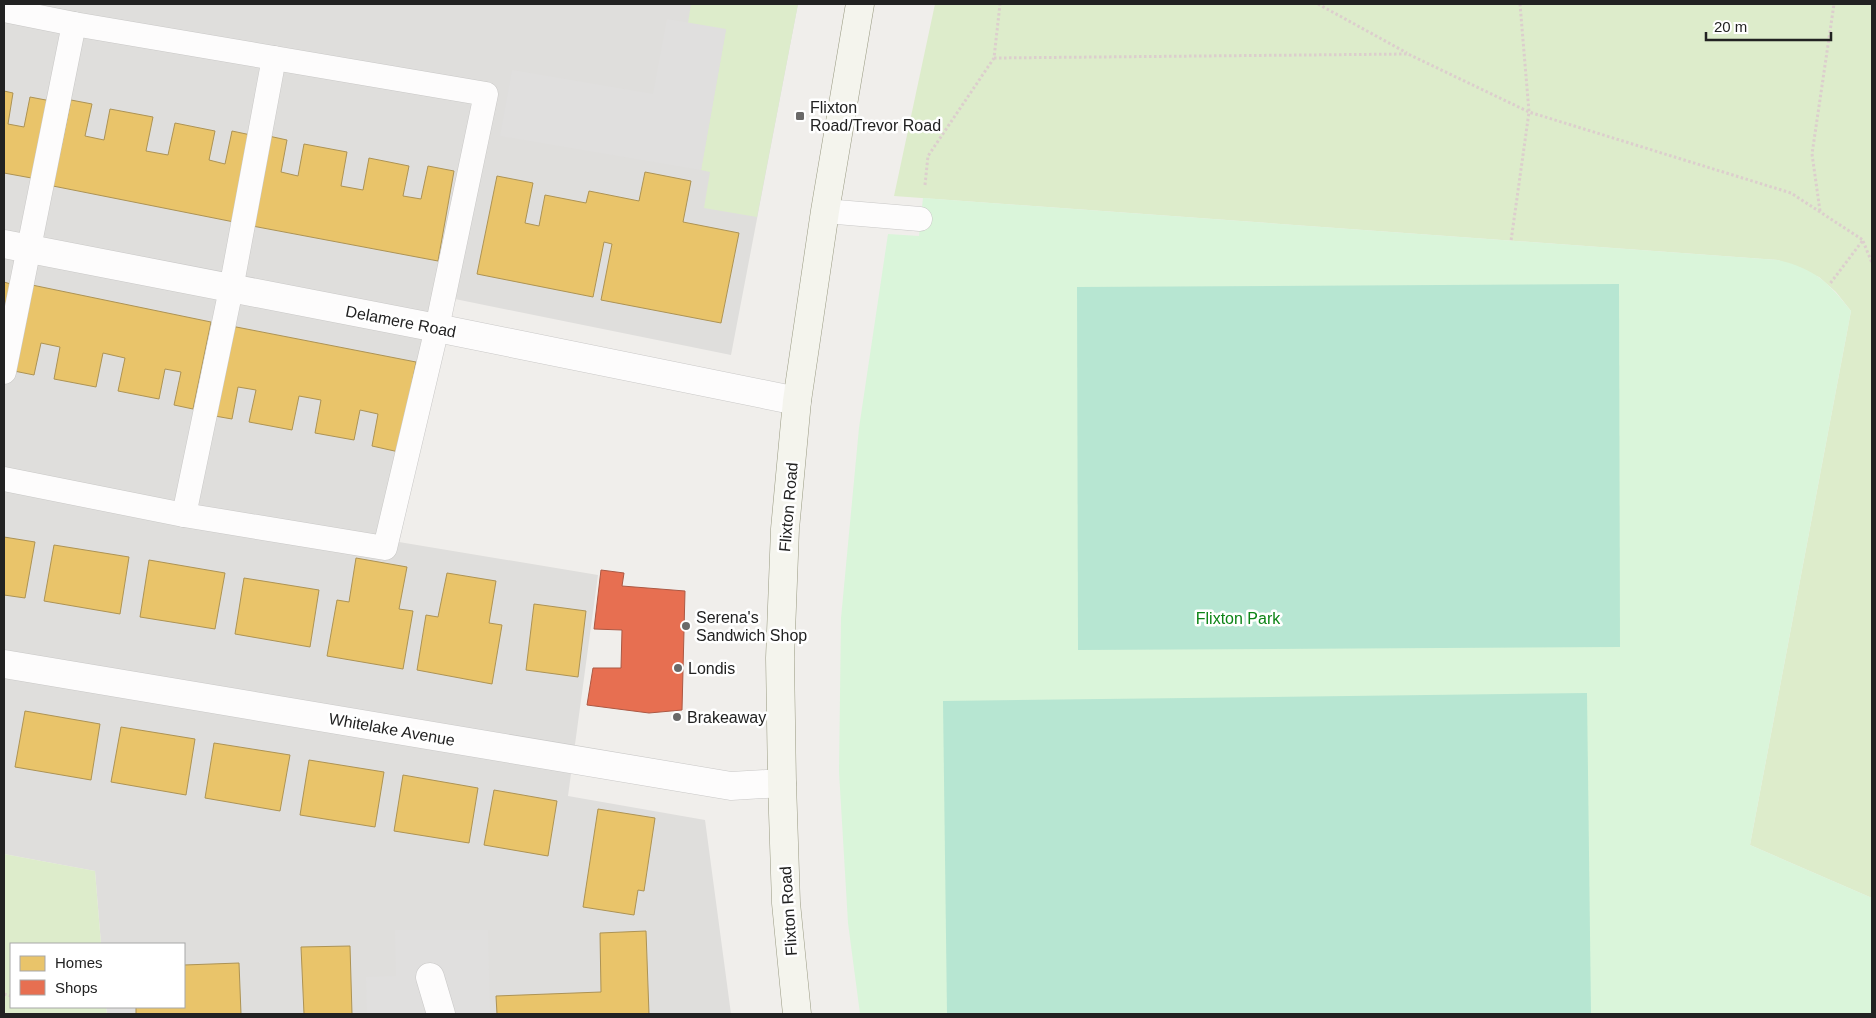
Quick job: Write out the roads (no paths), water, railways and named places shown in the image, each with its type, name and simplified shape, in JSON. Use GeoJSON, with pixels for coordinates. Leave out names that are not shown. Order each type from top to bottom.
{"type":"FeatureCollection","features":[{"type":"Feature","properties":{"kind":"main road","name":"Flixton Road"},"geometry":{"type":"LineString","coordinates":[[797,1014],[786,902],[782,783],[780,658],[784,558],[797,401],[825,211],[860,4]]}},
{"type":"Feature","properties":{"kind":"street","name":"Delamere Road"},"geometry":{"type":"LineString","coordinates":[[16,247],[437,328],[797,401]]}},
{"type":"Feature","properties":{"kind":"street","name":"Whitelake Avenue"},"geometry":{"type":"LineString","coordinates":[[4,664],[731,786],[782,783]]}},
{"type":"Feature","properties":{"kind":"street"},"geometry":{"type":"LineString","coordinates":[[430,977],[441,1014]]}},
{"type":"Feature","properties":{"kind":"lane"},"geometry":{"type":"LineString","coordinates":[[4,10],[74,24],[486,94],[437,328],[385,548],[184,515],[4,478]]}},
{"type":"Feature","properties":{"kind":"lane"},"geometry":{"type":"LineString","coordinates":[[4,372],[16,247],[74,24]]}},
{"type":"Feature","properties":{"kind":"lane"},"geometry":{"type":"LineString","coordinates":[[184,515],[231,289],[274,58]]}},
{"type":"Feature","properties":{"kind":"lane"},"geometry":{"type":"LineString","coordinates":[[825,211],[920,219]]}},
{"type":"Feature","properties":{"kind":"place","name":"Flixton Road/Trevor Road"},"geometry":{"type":"Point","coordinates":[800,116]}},
{"type":"Feature","properties":{"kind":"place","name":"Serena's Sandwich Shop"},"geometry":{"type":"Point","coordinates":[686,626]}},
{"type":"Feature","properties":{"kind":"place","name":"Londis"},"geometry":{"type":"Point","coordinates":[678,668]}},
{"type":"Feature","properties":{"kind":"place","name":"Brakeaway"},"geometry":{"type":"Point","coordinates":[677,717]}},
{"type":"Feature","properties":{"kind":"park label","name":"Flixton Park"},"geometry":{"type":"Point","coordinates":[1238,618]}}]}
